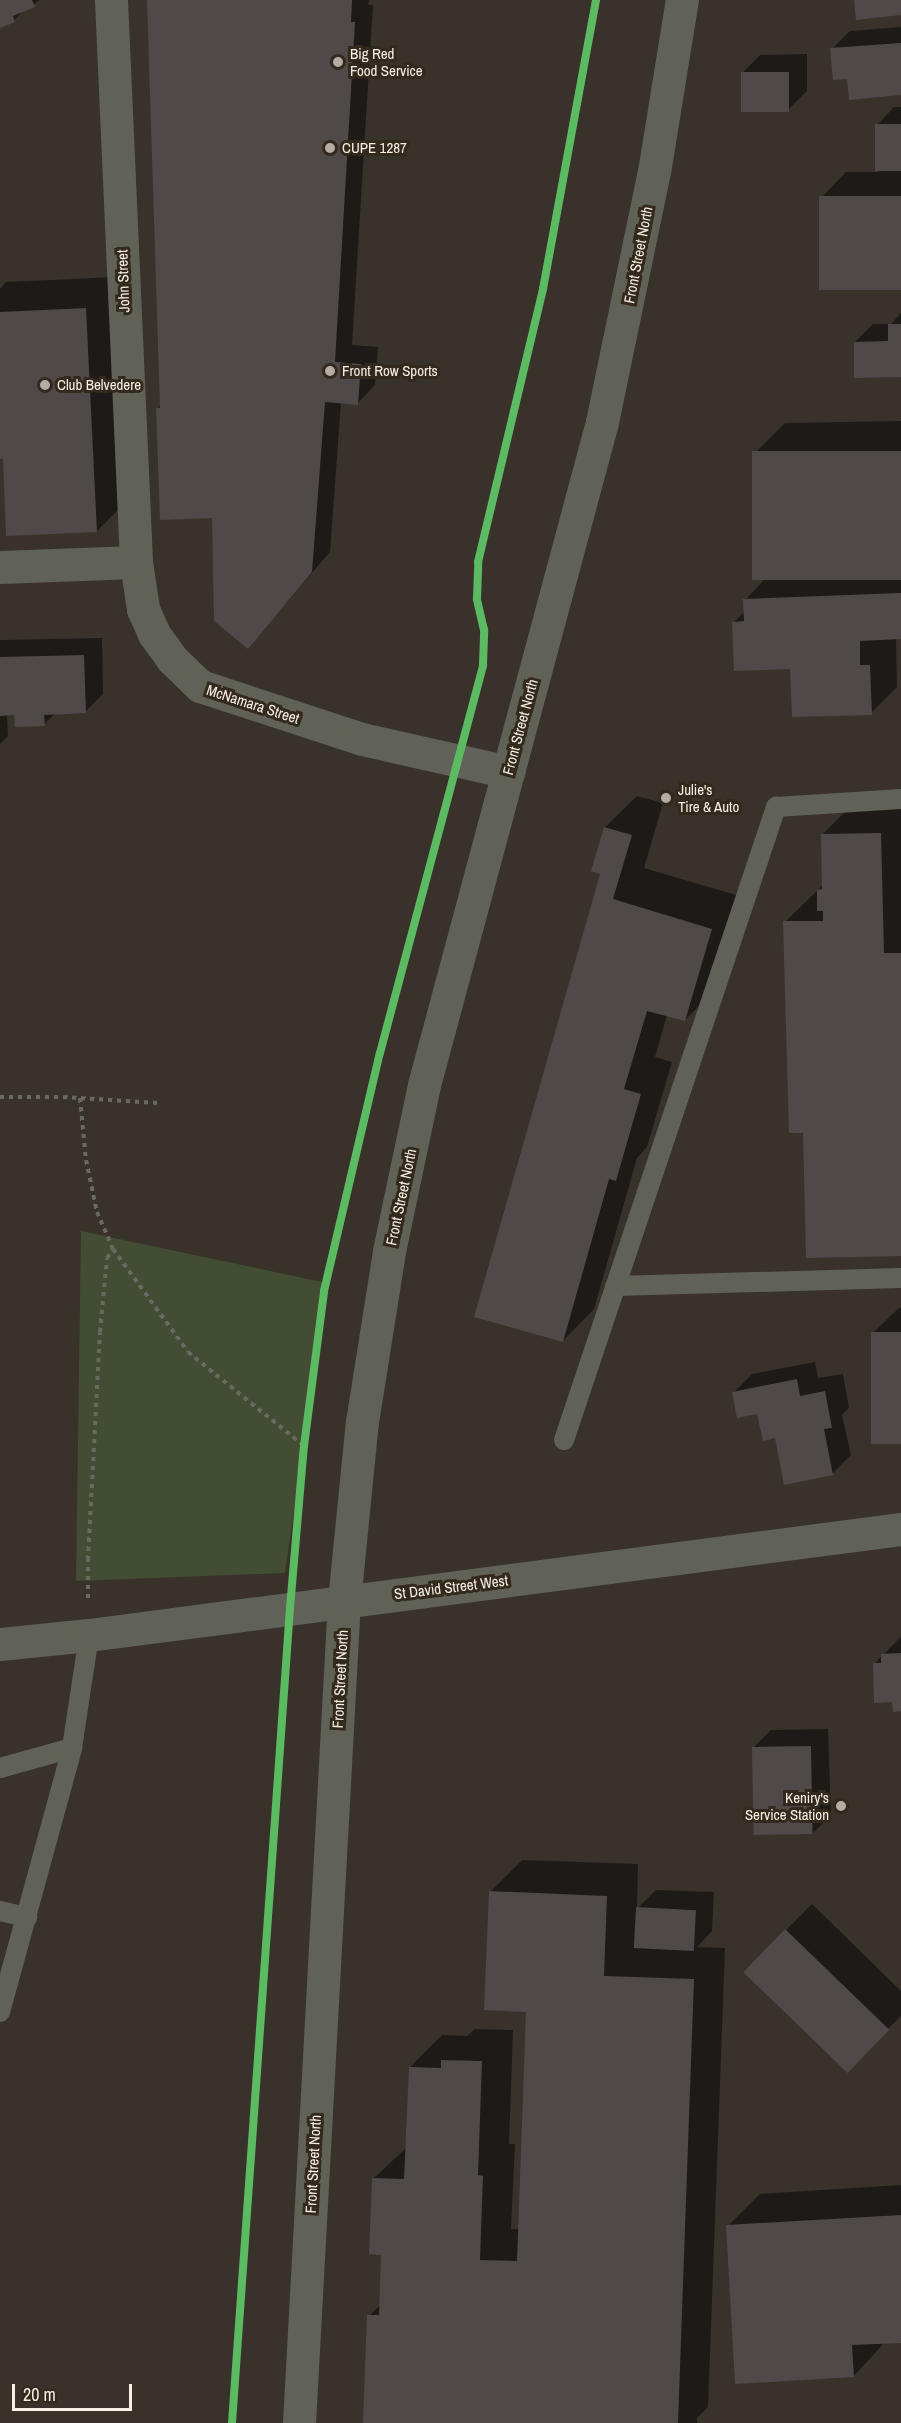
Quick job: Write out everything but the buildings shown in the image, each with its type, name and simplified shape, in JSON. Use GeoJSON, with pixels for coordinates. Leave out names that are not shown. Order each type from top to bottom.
{"type":"FeatureCollection","features":[{"type":"Feature","properties":{"kind":"street","name":"John Street"},"geometry":{"type":"LineString","coordinates":[[111,0],[136,562]]}},
{"type":"Feature","properties":{"kind":"street","name":"Front Street North"},"geometry":{"type":"LineString","coordinates":[[299,2423],[344,1601],[362,1422],[389,1251],[424,1085],[609,390],[654,172],[682,0]]}},
{"type":"Feature","properties":{"kind":"street"},"geometry":{"type":"LineString","coordinates":[[0,567],[136,562]]}},
{"type":"Feature","properties":{"kind":"street","name":"McNamara Street"},"geometry":{"type":"LineString","coordinates":[[136,562],[143,609],[154,634],[172,659],[200,686],[362,739],[508,772]]}},
{"type":"Feature","properties":{"kind":"street","name":"St David Street West"},"geometry":{"type":"LineString","coordinates":[[0,1644],[89,1635],[901,1529]]}},
{"type":"Feature","properties":{"kind":"lane"},"geometry":{"type":"LineString","coordinates":[[564,1440],[776,807],[901,799]]}},
{"type":"Feature","properties":{"kind":"lane"},"geometry":{"type":"LineString","coordinates":[[615,1286],[901,1278]]}},
{"type":"Feature","properties":{"kind":"lane"},"geometry":{"type":"LineString","coordinates":[[0,2012],[72,1748],[89,1635]]}},
{"type":"Feature","properties":{"kind":"lane"},"geometry":{"type":"LineString","coordinates":[[0,1768],[72,1748]]}},
{"type":"Feature","properties":{"kind":"lane"},"geometry":{"type":"LineString","coordinates":[[0,1911],[27,1917]]}},
{"type":"Feature","properties":{"kind":"path"},"geometry":{"type":"LineString","coordinates":[[0,1098],[80,1098],[158,1103]]}},
{"type":"Feature","properties":{"kind":"path"},"geometry":{"type":"LineString","coordinates":[[80,1098],[86,1160],[98,1212],[113,1249],[188,1352],[304,1446]]}},
{"type":"Feature","properties":{"kind":"path"},"geometry":{"type":"LineString","coordinates":[[89,1635],[88,1560],[100,1332],[107,1258],[113,1249]]}},
{"type":"Feature","properties":{"kind":"green space"},"geometry":{"type":"Polygon","coordinates":[[[81,1231],[327,1283],[285,1573],[76,1581],[81,1231]]]}},
{"type":"Feature","properties":{"kind":"cycle path"},"geometry":{"type":"LineString","coordinates":[[232,2423],[290,1608],[304,1446],[324,1291],[380,1053],[483,665],[484,630],[477,599],[478,562],[543,289],[596,0]]}},
{"type":"Feature","properties":{"kind":"place","name":"Big Red Food Service"},"geometry":{"type":"Point","coordinates":[338,62]}},
{"type":"Feature","properties":{"kind":"place","name":"CUPE 1287"},"geometry":{"type":"Point","coordinates":[330,148]}},
{"type":"Feature","properties":{"kind":"place","name":"Front Row Sports"},"geometry":{"type":"Point","coordinates":[330,371]}},
{"type":"Feature","properties":{"kind":"place","name":"Club Belvedere"},"geometry":{"type":"Point","coordinates":[45,385]}},
{"type":"Feature","properties":{"kind":"place","name":"Julie's Tire & Auto"},"geometry":{"type":"Point","coordinates":[666,798]}},
{"type":"Feature","properties":{"kind":"place","name":"Keniry's Service Station"},"geometry":{"type":"Point","coordinates":[841,1806]}}]}
